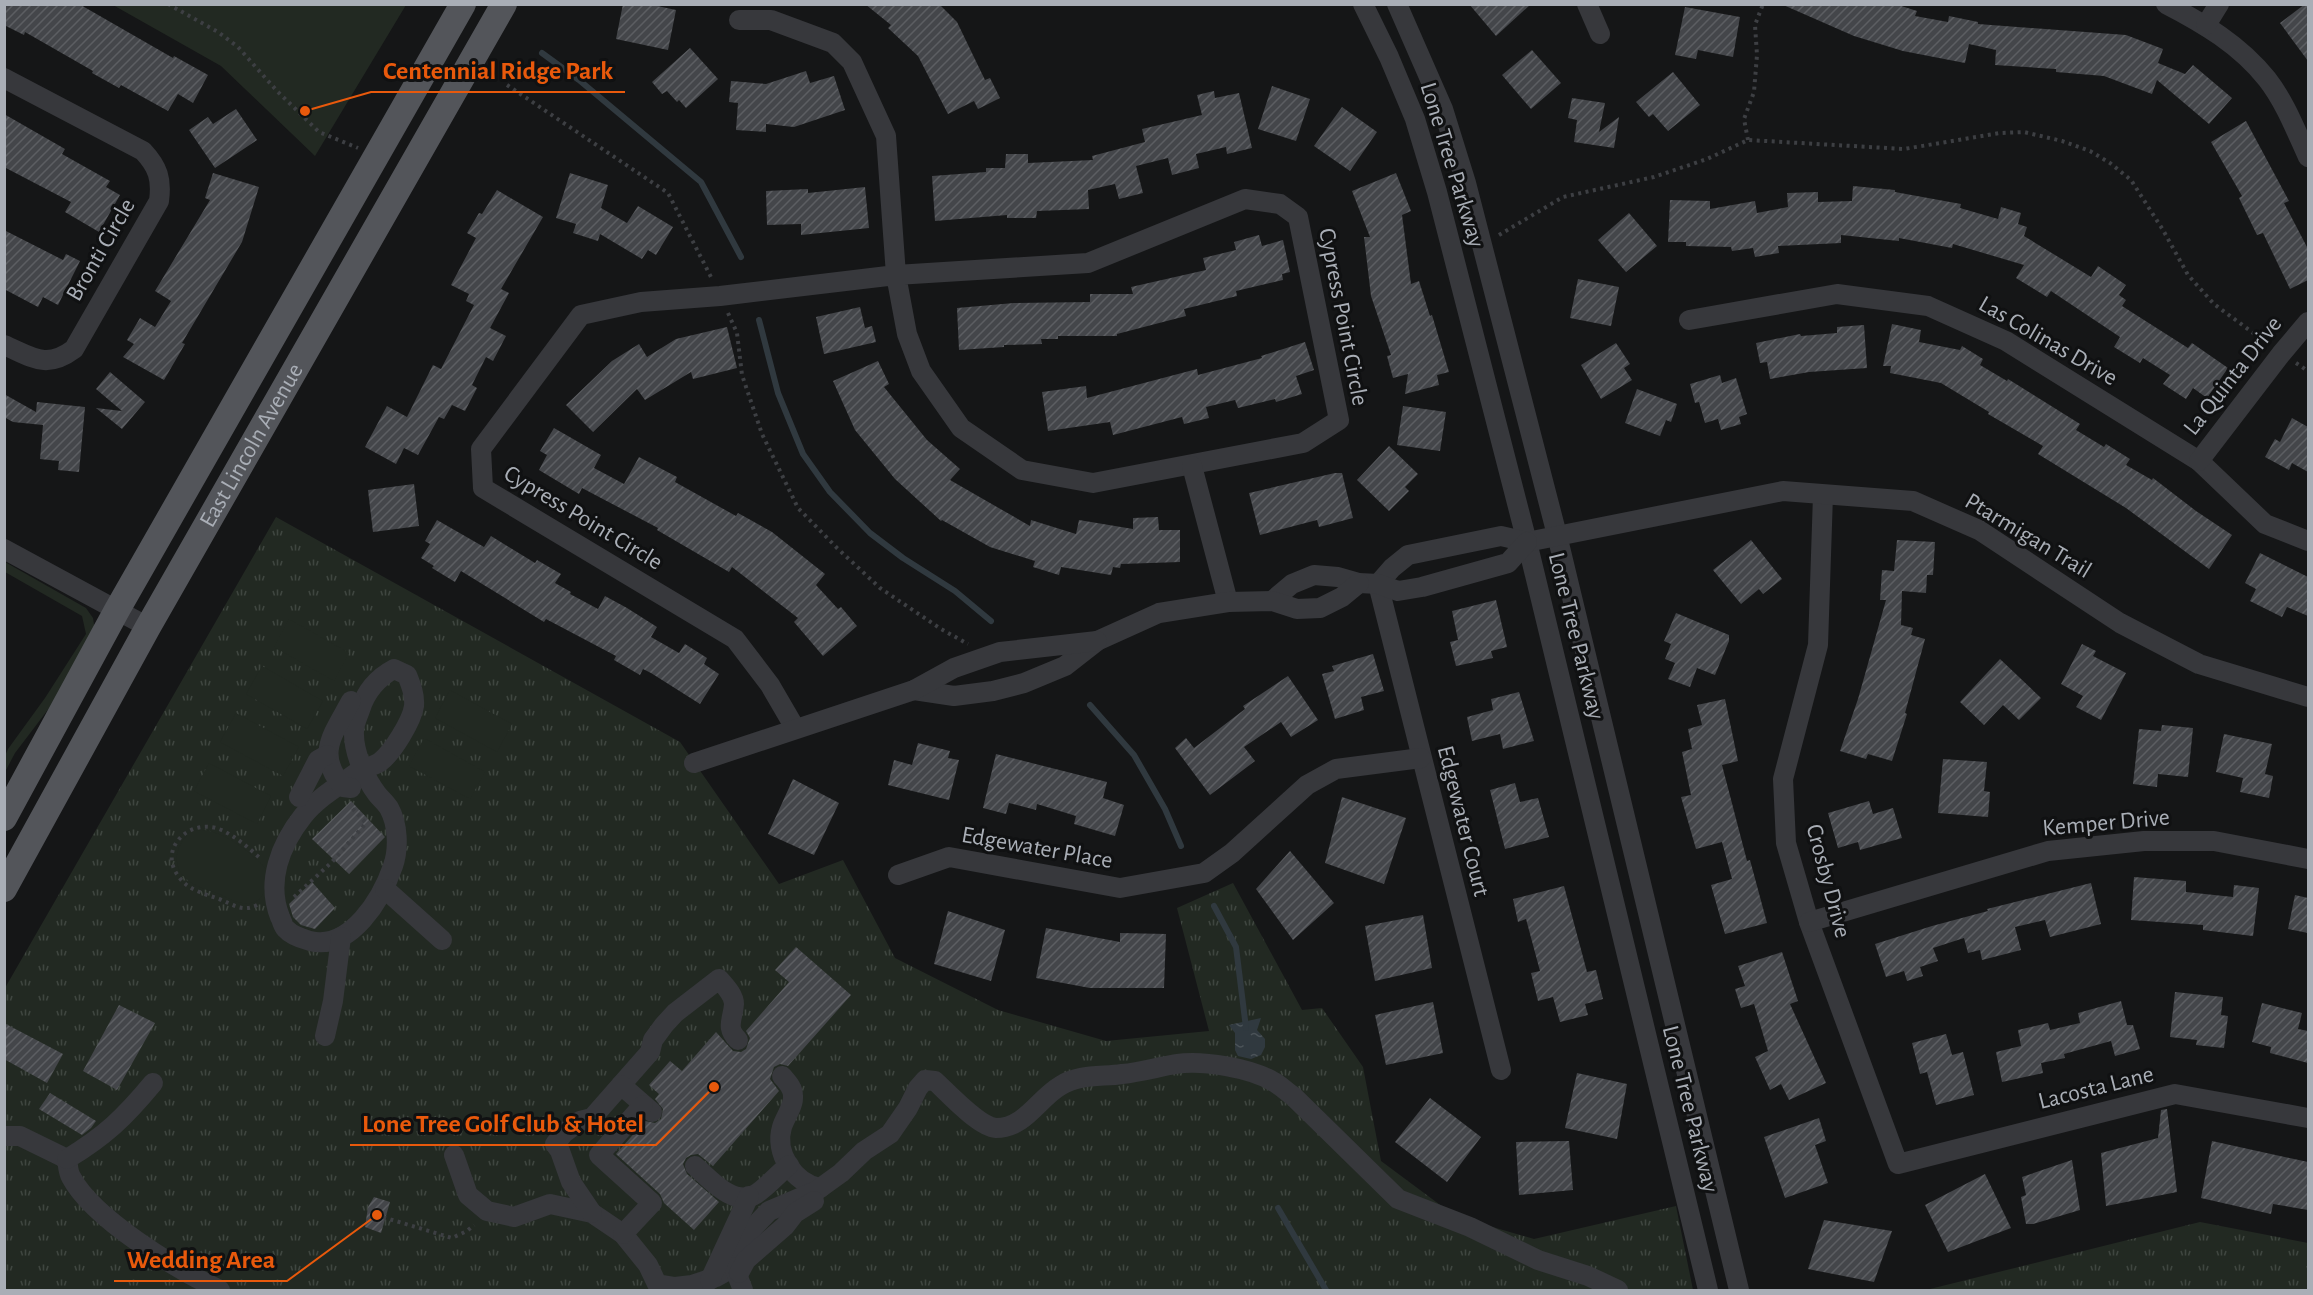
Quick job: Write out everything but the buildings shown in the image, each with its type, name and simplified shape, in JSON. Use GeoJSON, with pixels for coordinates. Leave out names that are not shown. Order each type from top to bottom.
{"type":"FeatureCollection","features":[{"type":"Feature","properties":{"kind":"main road","name":"East Lincoln Avenue"},"geometry":{"type":"LineString","coordinates":[[4,818],[117,610],[464,4]]}},
{"type":"Feature","properties":{"kind":"main road","name":"East Lincoln Avenue"},"geometry":{"type":"LineString","coordinates":[[4,889],[148,627],[504,4]]}},
{"type":"Feature","properties":{"kind":"street","name":"Lone Tree Parkway"},"geometry":{"type":"LineString","coordinates":[[1363,4],[1411,109],[1431,171],[1527,542],[1708,1290]]}},
{"type":"Feature","properties":{"kind":"street","name":"Lone Tree Parkway"},"geometry":{"type":"LineString","coordinates":[[1397,4],[1443,109],[1466,183],[1557,535],[1739,1290]]}},
{"type":"Feature","properties":{"kind":"street"},"geometry":{"type":"LineString","coordinates":[[1587,4],[1600,34]]}},
{"type":"Feature","properties":{"kind":"street"},"geometry":{"type":"LineString","coordinates":[[2166,4],[2206,25],[2241,52],[2266,78],[2283,104],[2308,157]]}},
{"type":"Feature","properties":{"kind":"street"},"geometry":{"type":"LineString","coordinates":[[2206,25],[2219,4]]}},
{"type":"Feature","properties":{"kind":"street"},"geometry":{"type":"LineString","coordinates":[[739,20],[771,20],[833,44],[852,62],[886,136],[896,275]]}},
{"type":"Feature","properties":{"kind":"street","name":"Bronti Circle"},"geometry":{"type":"LineString","coordinates":[[4,78],[143,151],[154,163],[161,186],[159,201],[74,349],[62,358],[52,361],[39,359],[4,345]]}},
{"type":"Feature","properties":{"kind":"street","name":"Cypress Point Circle"},"geometry":{"type":"LineString","coordinates":[[795,728],[770,685],[735,639],[483,488],[481,449],[581,315],[640,302],[720,296],[896,275],[1088,263],[1245,199],[1280,204],[1298,217],[1339,420],[1303,443],[1192,466],[1093,483],[1022,470],[962,428],[921,370],[907,334],[896,275]]}},
{"type":"Feature","properties":{"kind":"street","name":"Las Colinas Drive"},"geometry":{"type":"LineString","coordinates":[[1689,320],[1837,294],[1928,306],[2006,341],[2199,461],[2265,524],[2308,541]]}},
{"type":"Feature","properties":{"kind":"street","name":"La Quinta Drive"},"geometry":{"type":"LineString","coordinates":[[2199,461],[2308,322]]}},
{"type":"Feature","properties":{"kind":"street"},"geometry":{"type":"LineString","coordinates":[[1192,466],[1228,603]]}},
{"type":"Feature","properties":{"kind":"street","name":"Ptarmigan Trail"},"geometry":{"type":"LineString","coordinates":[[1527,542],[1783,491],[1913,501],[1979,530],[2120,623],[2199,664],[2308,697]]}},
{"type":"Feature","properties":{"kind":"street","name":"Crosby Drive"},"geometry":{"type":"LineString","coordinates":[[1823,495],[1818,645],[1783,779],[1786,843],[1809,922],[1898,1164]]}},
{"type":"Feature","properties":{"kind":"street"},"geometry":{"type":"LineString","coordinates":[[915,690],[954,696],[993,691],[1024,683],[1065,666],[1097,641],[1159,613],[1228,603],[1272,601],[1297,609],[1320,608],[1369,583],[1408,555],[1501,536],[1527,542],[1508,563],[1414,588],[1398,591],[1369,583],[1338,577],[1314,575],[1292,584],[1272,601]]}},
{"type":"Feature","properties":{"kind":"street"},"geometry":{"type":"LineString","coordinates":[[4,549],[148,627]]}},
{"type":"Feature","properties":{"kind":"street","name":"Edgewater Court"},"geometry":{"type":"LineString","coordinates":[[1369,583],[1421,758],[1501,1070]]}},
{"type":"Feature","properties":{"kind":"street"},"geometry":{"type":"LineString","coordinates":[[694,763],[915,690],[954,668],[1000,652],[1097,641]]}},
{"type":"Feature","properties":{"kind":"street"},"geometry":{"type":"LineString","coordinates":[[363,768],[304,814],[287,840],[276,866],[275,905],[286,929],[303,939],[321,944],[341,937],[374,906],[385,889],[396,856],[396,828],[389,808],[376,794],[363,768],[355,747],[354,730],[370,688],[382,676],[394,669],[407,675],[414,693],[414,708],[391,752],[380,763],[363,768]]}},
{"type":"Feature","properties":{"kind":"street"},"geometry":{"type":"LineString","coordinates":[[351,701],[332,738],[327,755],[332,774],[343,787],[362,789],[376,794]]}},
{"type":"Feature","properties":{"kind":"street"},"geometry":{"type":"LineString","coordinates":[[299,797],[318,760],[327,755]]}},
{"type":"Feature","properties":{"kind":"street","name":"Edgewater Place"},"geometry":{"type":"LineString","coordinates":[[898,874],[949,857],[1120,888],[1204,873],[1232,854],[1307,785],[1336,769],[1421,758]]}},
{"type":"Feature","properties":{"kind":"street","name":"Kemper Drive"},"geometry":{"type":"LineString","coordinates":[[1809,922],[2048,851],[2144,841],[2214,841],[2308,859]]}},
{"type":"Feature","properties":{"kind":"street"},"geometry":{"type":"LineString","coordinates":[[385,889],[442,940]]}},
{"type":"Feature","properties":{"kind":"street"},"geometry":{"type":"LineString","coordinates":[[326,1036],[341,937]]}},
{"type":"Feature","properties":{"kind":"street"},"geometry":{"type":"LineString","coordinates":[[738,1040],[732,1034],[730,1016],[734,1003],[731,993],[719,980],[664,1025],[653,1040],[651,1052],[592,1118],[580,1121],[564,1133],[555,1144],[560,1151],[571,1182],[592,1213],[623,1234],[648,1265],[652,1287],[675,1287],[710,1280],[738,1278]]}},
{"type":"Feature","properties":{"kind":"street"},"geometry":{"type":"LineString","coordinates":[[738,1278],[749,1232],[769,1211],[820,1188],[841,1173],[864,1151],[892,1132],[925,1080],[935,1081],[982,1124],[995,1128],[1012,1124],[1030,1114],[1059,1086],[1071,1081],[1088,1076],[1143,1072],[1198,1062],[1273,1082],[1293,1096],[1382,1186],[1398,1199],[1470,1227],[1538,1260],[1588,1276],[1618,1290]]}},
{"type":"Feature","properties":{"kind":"street"},"geometry":{"type":"LineString","coordinates":[[782,1076],[790,1084],[794,1097],[780,1137],[782,1147],[792,1173],[799,1180],[820,1188]]}},
{"type":"Feature","properties":{"kind":"street"},"geometry":{"type":"LineString","coordinates":[[67,1159],[96,1142],[125,1117],[153,1083]]}},
{"type":"Feature","properties":{"kind":"street"},"geometry":{"type":"LineString","coordinates":[[621,1086],[647,1108],[598,1155],[652,1203],[623,1234]]}},
{"type":"Feature","properties":{"kind":"street","name":"Lacosta Lane"},"geometry":{"type":"LineString","coordinates":[[1898,1164],[2175,1094],[2308,1118]]}},
{"type":"Feature","properties":{"kind":"street"},"geometry":{"type":"LineString","coordinates":[[738,1278],[746,1260],[785,1226],[795,1213],[825,1193],[896,1137],[892,1132]]}},
{"type":"Feature","properties":{"kind":"street"},"geometry":{"type":"LineString","coordinates":[[4,1136],[20,1136],[67,1159]]}},
{"type":"Feature","properties":{"kind":"street"},"geometry":{"type":"LineString","coordinates":[[454,1155],[468,1195],[487,1211],[514,1217],[550,1204],[592,1213]]}},
{"type":"Feature","properties":{"kind":"street"},"geometry":{"type":"LineString","coordinates":[[67,1159],[70,1176],[102,1213],[152,1249],[220,1290]]}},
{"type":"Feature","properties":{"kind":"street"},"geometry":{"type":"LineString","coordinates":[[695,1166],[725,1192],[748,1196],[755,1195],[789,1165]]}},
{"type":"Feature","properties":{"kind":"street"},"geometry":{"type":"LineString","coordinates":[[710,1280],[748,1196]]}},
{"type":"Feature","properties":{"kind":"path"},"geometry":{"type":"LineString","coordinates":[[168,4],[218,32],[238,47],[318,132],[359,148]]}},
{"type":"Feature","properties":{"kind":"path"},"geometry":{"type":"LineString","coordinates":[[1748,140],[1744,119],[1754,92],[1757,55],[1755,25],[1763,4]]}},
{"type":"Feature","properties":{"kind":"path"},"geometry":{"type":"LineString","coordinates":[[507,85],[668,193],[737,333],[742,375],[762,434],[798,508],[880,588],[941,629],[988,656]]}},
{"type":"Feature","properties":{"kind":"path"},"geometry":{"type":"LineString","coordinates":[[1499,235],[1563,197],[1654,177],[1707,159],[1748,140],[1904,149],[2000,133],[2024,132],[2062,141],[2090,151],[2131,180],[2163,230],[2188,276],[2214,304],[2281,354],[2308,371]]}},
{"type":"Feature","properties":{"kind":"path"},"geometry":{"type":"LineString","coordinates":[[376,1215],[452,1238],[467,1231],[487,1211]]}},
{"type":"Feature","properties":{"kind":"green space"},"geometry":{"type":"Polygon","coordinates":[[[113,5],[406,5],[315,156],[221,66],[113,5]]]}},
{"type":"Feature","properties":{"kind":"green space"},"geometry":{"type":"Polygon","coordinates":[[[276,517],[680,742],[779,884],[843,860],[895,958],[998,1010],[1106,1041],[1209,1031],[1177,908],[1233,883],[1302,1010],[1322,1008],[1363,1067],[1381,1161],[1455,1216],[1534,1239],[1676,1206],[1693,1290],[5,1290],[5,988],[276,517]]]}},
{"type":"Feature","properties":{"kind":"green space"},"geometry":{"type":"Polygon","coordinates":[[[5,562],[86,608],[93,618],[96,637],[53,703],[15,753],[5,772],[5,756],[8,749],[45,698],[86,634],[82,616],[5,572],[5,562]]]}},
{"type":"Feature","properties":{"kind":"green space"},"geometry":{"type":"Polygon","coordinates":[[[289,619],[349,653],[334,681],[274,647],[289,619]]]}},
{"type":"Feature","properties":{"kind":"green space"},"geometry":{"type":"Polygon","coordinates":[[[262,666],[323,701],[307,729],[246,694],[262,666]]]}},
{"type":"Feature","properties":{"kind":"green space"},"geometry":{"type":"Polygon","coordinates":[[[450,690],[512,724],[497,752],[435,718],[450,690]]]}},
{"type":"Feature","properties":{"kind":"green space"},"geometry":{"type":"Polygon","coordinates":[[[236,713],[299,747],[283,776],[220,742],[236,713]]]}},
{"type":"Feature","properties":{"kind":"green space"},"geometry":{"type":"Polygon","coordinates":[[[424,738],[485,772],[470,799],[409,766],[424,738]]]}},
{"type":"Feature","properties":{"kind":"green space"},"geometry":{"type":"Polygon","coordinates":[[[209,763],[271,796],[257,824],[194,791],[209,763]]]}},
{"type":"Feature","properties":{"kind":"green space"},"geometry":{"type":"Polygon","coordinates":[[[191,831],[214,832],[239,845],[267,870],[265,891],[258,900],[248,904],[238,902],[196,885],[183,875],[177,863],[178,849],[191,831]]]}},
{"type":"Feature","properties":{"kind":"green space"},"geometry":{"type":"Polygon","coordinates":[[[2200,1222],[2308,1243],[2308,1290],[1926,1290],[2200,1222]]]}},
{"type":"Feature","properties":{"kind":"water"},"geometry":{"type":"Polygon","coordinates":[[[1261,1018],[1257,1030],[1265,1039],[1265,1047],[1261,1055],[1251,1059],[1238,1056],[1235,1050],[1235,1033],[1229,1025],[1261,1018]]]}},
{"type":"Feature","properties":{"kind":"waterway"},"geometry":{"type":"LineString","coordinates":[[542,53],[579,80],[701,182],[741,257]]}},
{"type":"Feature","properties":{"kind":"waterway"},"geometry":{"type":"LineString","coordinates":[[759,320],[778,393],[803,454],[830,492],[870,533],[903,558],[955,591],[991,621]]}},
{"type":"Feature","properties":{"kind":"waterway"},"geometry":{"type":"LineString","coordinates":[[1090,705],[1134,755],[1165,809],[1181,846]]}},
{"type":"Feature","properties":{"kind":"waterway"},"geometry":{"type":"LineString","coordinates":[[1214,906],[1236,947],[1246,1028]]}},
{"type":"Feature","properties":{"kind":"waterway"},"geometry":{"type":"LineString","coordinates":[[1278,1208],[1326,1290]]}},
{"type":"Feature","properties":{"kind":"place","name":"Centennial Ridge Park"},"geometry":{"type":"Point","coordinates":[305,111]}},
{"type":"Feature","properties":{"kind":"place","name":"Lone Tree Golf Club & Hotel"},"geometry":{"type":"Point","coordinates":[714,1087]}},
{"type":"Feature","properties":{"kind":"place","name":"Wedding Area"},"geometry":{"type":"Point","coordinates":[377,1215]}}]}
